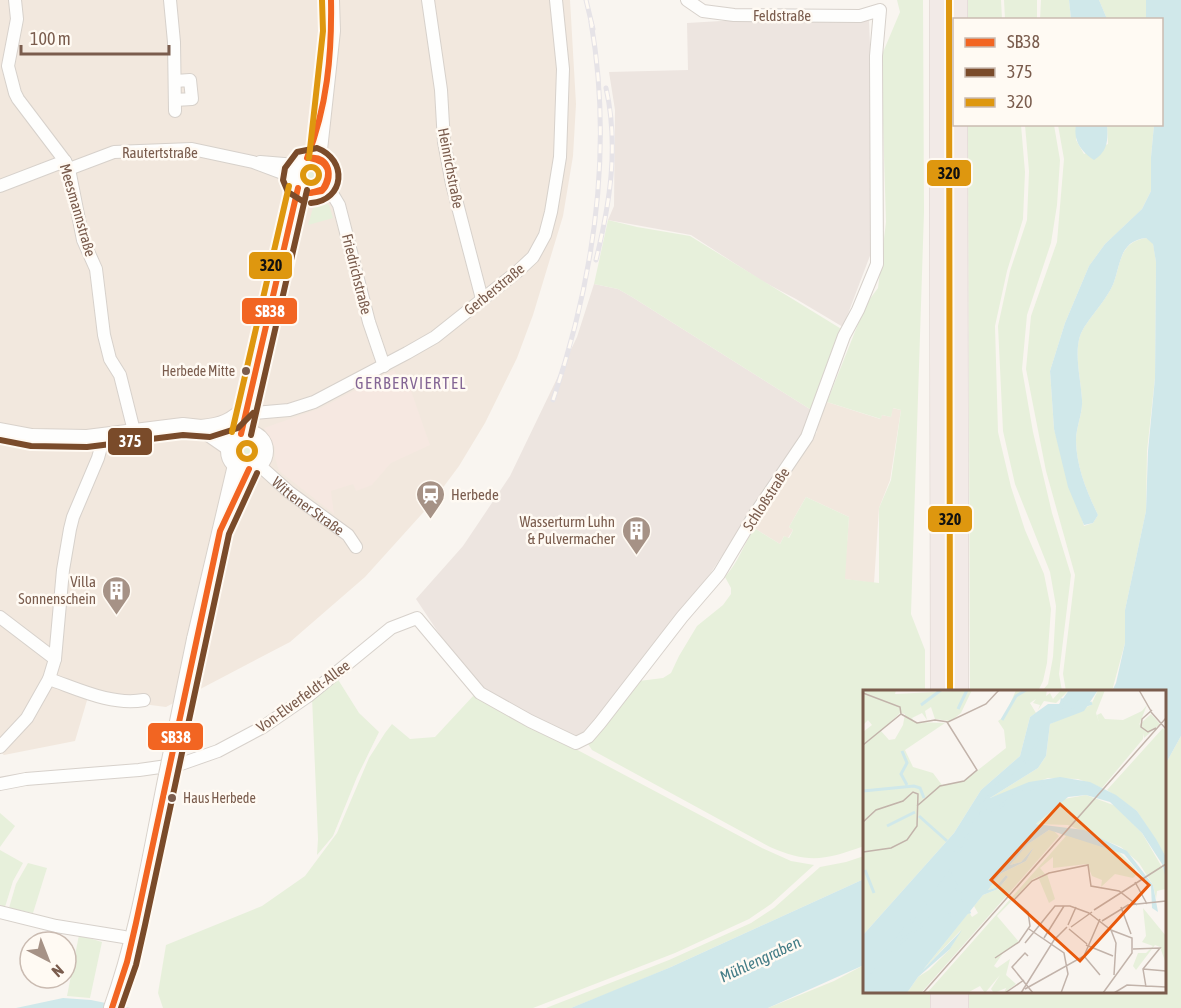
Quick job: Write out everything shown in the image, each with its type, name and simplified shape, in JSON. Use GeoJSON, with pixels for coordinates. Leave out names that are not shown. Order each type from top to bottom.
{"type":"FeatureCollection","features":[{"type":"Feature","properties":{"kind":"highway"},"geometry":{"type":"LineString","coordinates":[[940,0],[941,690]]}},
{"type":"Feature","properties":{"kind":"highway"},"geometry":{"type":"LineString","coordinates":[[957,0],[957,18]]}},
{"type":"Feature","properties":{"kind":"highway"},"geometry":{"type":"LineString","coordinates":[[957,126],[958,690]]}},
{"type":"Feature","properties":{"kind":"main road"},"geometry":{"type":"LineString","coordinates":[[248,466],[230,457],[241,438],[251,404],[303,173],[321,121],[332,31],[331,0]]}},
{"type":"Feature","properties":{"kind":"main road"},"geometry":{"type":"LineString","coordinates":[[327,167],[329,179],[327,185],[319,192],[303,173],[327,167]]}},
{"type":"Feature","properties":{"kind":"main road"},"geometry":{"type":"LineString","coordinates":[[205,428],[234,420],[251,404]]}},
{"type":"Feature","properties":{"kind":"main road"},"geometry":{"type":"LineString","coordinates":[[0,431],[32,437],[57,438],[104,436],[183,426],[205,428],[241,438],[260,438],[265,449],[265,455],[248,466],[220,531],[195,639],[140,905],[127,962],[112,1008]]}},
{"type":"Feature","properties":{"kind":"street","name":"Meesmannstraße"},"geometry":{"type":"LineString","coordinates":[[15,0],[17,19],[4,58],[18,99],[67,165],[83,240],[96,269],[104,335],[110,359],[120,375],[134,431]]}},
{"type":"Feature","properties":{"kind":"street"},"geometry":{"type":"LineString","coordinates":[[170,0],[174,42],[175,105]]}},
{"type":"Feature","properties":{"kind":"street","name":"Heinrichstraße"},"geometry":{"type":"LineString","coordinates":[[428,0],[440,80],[444,142],[452,184],[483,299]]}},
{"type":"Feature","properties":{"kind":"street","name":"Gerberstraße"},"geometry":{"type":"LineString","coordinates":[[251,404],[290,410],[321,399],[435,337],[533,257],[545,235],[560,157],[562,49],[556,0]]}},
{"type":"Feature","properties":{"kind":"street","name":"Feldstraße"},"geometry":{"type":"LineString","coordinates":[[687,0],[704,11],[734,15],[860,16],[880,10]]}},
{"type":"Feature","properties":{"kind":"street","name":"Schloßstraße"},"geometry":{"type":"LineString","coordinates":[[420,619],[480,693],[576,743],[588,737],[600,723],[682,617],[719,574],[755,514],[807,437],[844,336],[858,310],[877,264],[876,56],[880,10]]}},
{"type":"Feature","properties":{"kind":"street","name":"Rautertstraße"},"geometry":{"type":"LineString","coordinates":[[0,186],[114,152],[192,149],[303,173]]}},
{"type":"Feature","properties":{"kind":"street","name":"Friedrichstraße"},"geometry":{"type":"LineString","coordinates":[[327,185],[339,205],[369,322],[384,366]]}},
{"type":"Feature","properties":{"kind":"street"},"geometry":{"type":"LineString","coordinates":[[0,747],[27,718],[49,679],[55,659],[63,570],[70,529],[98,458],[104,436]]}},
{"type":"Feature","properties":{"kind":"street","name":"Wittener Straße"},"geometry":{"type":"LineString","coordinates":[[248,466],[283,487],[348,535],[356,547]]}},
{"type":"Feature","properties":{"kind":"street"},"geometry":{"type":"LineString","coordinates":[[0,617],[55,659]]}},
{"type":"Feature","properties":{"kind":"street","name":"Von-Elverfeldt-Allee"},"geometry":{"type":"LineString","coordinates":[[0,784],[27,779],[128,771],[181,764],[218,751],[262,727],[308,696],[391,628],[403,622],[420,619]]}},
{"type":"Feature","properties":{"kind":"street"},"geometry":{"type":"LineString","coordinates":[[49,679],[108,699],[134,702],[144,700]]}},
{"type":"Feature","properties":{"kind":"street"},"geometry":{"type":"LineString","coordinates":[[0,912],[56,926],[124,937]]}},
{"type":"Feature","properties":{"kind":"shaded area"},"geometry":{"type":"Polygon","coordinates":[[[0,0],[570,0],[576,104],[573,156],[563,216],[533,315],[517,358],[485,423],[459,466],[430,505],[365,577],[290,642],[166,707],[88,697],[75,741],[4,755],[0,752],[0,0]]]}},
{"type":"Feature","properties":{"kind":"shaded area"},"geometry":{"type":"Polygon","coordinates":[[[738,20],[869,20],[874,144],[871,253],[843,327],[762,281],[691,235],[608,220],[614,206],[615,110],[609,72],[688,70],[687,23],[738,20]]]}},
{"type":"Feature","properties":{"kind":"shaded area"},"geometry":{"type":"Polygon","coordinates":[[[594,284],[618,289],[632,297],[813,411],[807,427],[708,577],[586,737],[576,739],[488,694],[448,647],[416,599],[463,546],[510,476],[577,337],[594,284]]]}},
{"type":"Feature","properties":{"kind":"shaded area"},"geometry":{"type":"Polygon","coordinates":[[[394,370],[399,381],[407,379],[430,445],[391,463],[372,485],[356,491],[353,484],[331,491],[334,514],[279,471],[275,448],[264,428],[321,408],[394,370]]]}},
{"type":"Feature","properties":{"kind":"shaded area"},"geometry":{"type":"Polygon","coordinates":[[[827,402],[880,419],[882,415],[891,417],[892,408],[901,410],[890,480],[879,508],[874,583],[844,579],[849,517],[806,497],[789,527],[793,530],[788,538],[784,536],[780,544],[754,528],[817,432],[817,425],[827,402]]]}},
{"type":"Feature","properties":{"kind":"green space"},"geometry":{"type":"Polygon","coordinates":[[[897,0],[923,0],[924,212],[911,614],[925,650],[925,690],[863,690],[863,846],[827,857],[807,858],[770,847],[592,750],[588,744],[639,681],[663,678],[671,673],[697,626],[723,605],[731,594],[731,588],[725,577],[754,528],[780,544],[784,536],[789,538],[793,530],[789,527],[806,497],[849,517],[845,579],[879,583],[879,508],[891,480],[901,410],[893,408],[891,417],[882,415],[881,419],[827,402],[866,304],[878,288],[886,222],[881,57],[900,12],[897,0]]]}},
{"type":"Feature","properties":{"kind":"green space"},"geometry":{"type":"Polygon","coordinates":[[[968,0],[1001,0],[1002,18],[968,18],[968,0]]]}},
{"type":"Feature","properties":{"kind":"green space"},"geometry":{"type":"Polygon","coordinates":[[[1004,0],[1037,0],[1037,18],[1005,18],[1004,0]]]}},
{"type":"Feature","properties":{"kind":"green space"},"geometry":{"type":"Polygon","coordinates":[[[1041,0],[1069,0],[1071,18],[1040,18],[1041,0]]]}},
{"type":"Feature","properties":{"kind":"green space"},"geometry":{"type":"Polygon","coordinates":[[[1099,0],[1146,0],[1146,18],[1107,18],[1099,0]]]}},
{"type":"Feature","properties":{"kind":"green space"},"geometry":{"type":"Polygon","coordinates":[[[968,126],[1021,126],[1025,172],[1023,219],[1007,271],[995,326],[998,432],[1011,487],[1025,530],[1044,574],[1051,609],[1047,663],[1038,690],[970,690],[968,126]]]}},
{"type":"Feature","properties":{"kind":"green space"},"geometry":{"type":"Polygon","coordinates":[[[1025,126],[1054,126],[1060,160],[1057,205],[1051,243],[1027,315],[1022,369],[1033,432],[1052,513],[1071,575],[1059,674],[1062,690],[1043,690],[1048,684],[1053,657],[1056,606],[1050,572],[1015,484],[1003,431],[998,326],[1010,271],[1027,220],[1029,171],[1025,126]]]}},
{"type":"Feature","properties":{"kind":"green space"},"geometry":{"type":"Polygon","coordinates":[[[1058,126],[1076,126],[1076,140],[1084,154],[1108,144],[1107,126],[1154,126],[1151,191],[1142,209],[1105,244],[1089,266],[1065,323],[1050,371],[1054,429],[1084,526],[1093,523],[1098,515],[1083,479],[1076,450],[1076,435],[1082,405],[1078,343],[1086,324],[1111,289],[1126,248],[1137,240],[1146,238],[1153,243],[1156,262],[1155,378],[1147,451],[1146,511],[1125,610],[1125,643],[1112,690],[1066,690],[1063,674],[1075,575],[1046,471],[1026,369],[1031,316],[1057,242],[1064,159],[1058,126]]]}},
{"type":"Feature","properties":{"kind":"green space"},"geometry":{"type":"Polygon","coordinates":[[[325,150],[332,151],[339,186],[337,191],[333,170],[325,150]]]}},
{"type":"Feature","properties":{"kind":"green space"},"geometry":{"type":"Polygon","coordinates":[[[307,166],[315,166],[321,172],[321,180],[315,186],[307,186],[301,180],[301,172],[307,166]]]}},
{"type":"Feature","properties":{"kind":"green space"},"geometry":{"type":"Polygon","coordinates":[[[324,202],[329,205],[333,218],[308,225],[313,208],[324,202]]]}},
{"type":"Feature","properties":{"kind":"green space"},"geometry":{"type":"Polygon","coordinates":[[[608,220],[690,236],[843,330],[813,411],[632,297],[618,289],[594,284],[608,220]]]}},
{"type":"Feature","properties":{"kind":"green space"},"geometry":{"type":"Polygon","coordinates":[[[248,442],[255,445],[258,452],[255,459],[248,462],[241,459],[238,452],[241,445],[248,442]]]}},
{"type":"Feature","properties":{"kind":"green space"},"geometry":{"type":"Polygon","coordinates":[[[337,678],[359,713],[379,732],[357,777],[333,836],[317,855],[312,697],[337,678]]]}},
{"type":"Feature","properties":{"kind":"green space"},"geometry":{"type":"Polygon","coordinates":[[[474,695],[762,848],[791,861],[814,865],[771,904],[749,919],[675,953],[533,1008],[163,1008],[158,993],[166,945],[262,906],[305,876],[337,833],[369,758],[392,724],[410,739],[435,737],[474,695]]]}},
{"type":"Feature","properties":{"kind":"green space"},"geometry":{"type":"Polygon","coordinates":[[[1181,736],[1181,1008],[768,1008],[834,981],[863,966],[863,993],[1166,993],[1166,763],[1181,736]]]}},
{"type":"Feature","properties":{"kind":"green space"},"geometry":{"type":"Polygon","coordinates":[[[0,813],[15,826],[0,847],[0,813]]]}},
{"type":"Feature","properties":{"kind":"green space"},"geometry":{"type":"Polygon","coordinates":[[[0,850],[23,863],[13,881],[5,907],[0,905],[0,850]]]}},
{"type":"Feature","properties":{"kind":"green space"},"geometry":{"type":"Polygon","coordinates":[[[863,856],[863,879],[619,989],[571,1008],[546,1008],[669,960],[751,923],[774,908],[820,867],[863,856]]]}},
{"type":"Feature","properties":{"kind":"green space"},"geometry":{"type":"Polygon","coordinates":[[[28,863],[47,868],[33,913],[9,908],[16,884],[28,863]]]}},
{"type":"Feature","properties":{"kind":"green space"},"geometry":{"type":"Polygon","coordinates":[[[79,935],[102,942],[90,998],[67,996],[68,990],[78,990],[79,935]]]}},
{"type":"Feature","properties":{"kind":"water"},"geometry":{"type":"Polygon","coordinates":[[[1069,0],[1099,0],[1107,18],[1071,18],[1069,0]]]}},
{"type":"Feature","properties":{"kind":"water"},"geometry":{"type":"Polygon","coordinates":[[[1146,0],[1181,0],[1181,736],[1166,763],[1166,690],[1112,690],[1125,643],[1125,610],[1146,511],[1148,451],[1155,378],[1156,262],[1153,244],[1146,238],[1131,243],[1126,248],[1111,289],[1086,324],[1078,343],[1082,405],[1076,435],[1076,450],[1083,479],[1098,515],[1093,523],[1084,525],[1068,487],[1054,429],[1050,371],[1065,323],[1089,266],[1105,244],[1142,209],[1151,191],[1154,126],[1163,126],[1163,18],[1146,18],[1146,0]]]}},
{"type":"Feature","properties":{"kind":"water"},"geometry":{"type":"Polygon","coordinates":[[[1076,126],[1107,126],[1106,145],[1099,157],[1094,160],[1085,153],[1079,145],[1076,126]]]}},
{"type":"Feature","properties":{"kind":"water","name":"Mühlengraben"},"geometry":{"type":"Polygon","coordinates":[[[863,879],[863,965],[768,1008],[571,1008],[671,967],[863,879]]]}},
{"type":"Feature","properties":{"kind":"water"},"geometry":{"type":"Polygon","coordinates":[[[63,998],[91,1000],[130,1008],[16,1008],[63,998]]]}},
{"type":"Feature","properties":{"kind":"railway"},"geometry":{"type":"LineString","coordinates":[[586,0],[593,29]]}},
{"type":"Feature","properties":{"kind":"railway"},"geometry":{"type":"LineString","coordinates":[[553,400],[579,308],[596,213],[600,118],[591,22]]}},
{"type":"Feature","properties":{"kind":"railway"},"geometry":{"type":"LineString","coordinates":[[596,260],[609,196],[611,174],[612,131],[606,88]]}},
{"type":"Feature","properties":{"kind":"transit line","name":"320"},"geometry":{"type":"LineString","coordinates":[[309,158],[323,31],[322,0]]}},
{"type":"Feature","properties":{"kind":"transit line","name":"SB38"},"geometry":{"type":"LineString","coordinates":[[307,158],[324,100],[330,41],[331,0]]}},
{"type":"Feature","properties":{"kind":"transit line","name":"320"},"geometry":{"type":"LineString","coordinates":[[949,0],[950,690]]}},
{"type":"Feature","properties":{"kind":"transit line","name":"375"},"geometry":{"type":"LineString","coordinates":[[304,202],[288,192],[283,180],[285,168],[297,152],[317,148],[334,161],[338,170],[338,179],[331,195],[311,203]]}},
{"type":"Feature","properties":{"kind":"transit line","name":"SB38"},"geometry":{"type":"LineString","coordinates":[[310,158],[322,162],[328,173],[323,189],[310,193]]}},
{"type":"Feature","properties":{"kind":"transit line","name":"SB38"},"geometry":{"type":"LineString","coordinates":[[310,158],[322,160],[329,174],[322,191],[310,193]]}},
{"type":"Feature","properties":{"kind":"transit line","name":"320"},"geometry":{"type":"LineString","coordinates":[[308,167],[314,167],[319,175],[317,181],[308,183],[303,178],[303,172],[308,167]]}},
{"type":"Feature","properties":{"kind":"transit line","name":"320"},"geometry":{"type":"LineString","coordinates":[[232,432],[289,186]]}},
{"type":"Feature","properties":{"kind":"transit line","name":"SB38"},"geometry":{"type":"LineString","coordinates":[[241,434],[298,188]]}},
{"type":"Feature","properties":{"kind":"transit line","name":"375"},"geometry":{"type":"LineString","coordinates":[[251,435],[307,190]]}},
{"type":"Feature","properties":{"kind":"transit line","name":"375"},"geometry":{"type":"LineString","coordinates":[[0,440],[31,446],[87,447],[183,435],[210,437],[238,428],[253,413]]}},
{"type":"Feature","properties":{"kind":"transit line","name":"320"},"geometry":{"type":"LineString","coordinates":[[247,443],[253,445],[255,451],[253,457],[247,459],[241,457],[239,451],[241,445],[247,443]]}},
{"type":"Feature","properties":{"kind":"transit line","name":"SB38"},"geometry":{"type":"LineString","coordinates":[[112,1008],[127,962],[136,923],[220,531],[249,469]]}},
{"type":"Feature","properties":{"kind":"transit line","name":"375"},"geometry":{"type":"LineString","coordinates":[[121,1008],[136,965],[229,534],[257,473]]}},
{"type":"Feature","properties":{"kind":"place","name":"Herbede Mitte"},"geometry":{"type":"Point","coordinates":[246,371]}},
{"type":"Feature","properties":{"kind":"place","name":"Herbede"},"geometry":{"type":"Point","coordinates":[430,520]}},
{"type":"Feature","properties":{"kind":"place","name":"Wasserturm Luhn & Pulvermacher"},"geometry":{"type":"Point","coordinates":[636,556]}},
{"type":"Feature","properties":{"kind":"place","name":"Villa Sonnenschein"},"geometry":{"type":"Point","coordinates":[117,616]}},
{"type":"Feature","properties":{"kind":"place","name":"Haus Herbede"},"geometry":{"type":"Point","coordinates":[172,798]}},
{"type":"Feature","properties":{"kind":"district","name":"GERBERVIERTEL"},"geometry":{"type":"Point","coordinates":[411,383]}}]}
